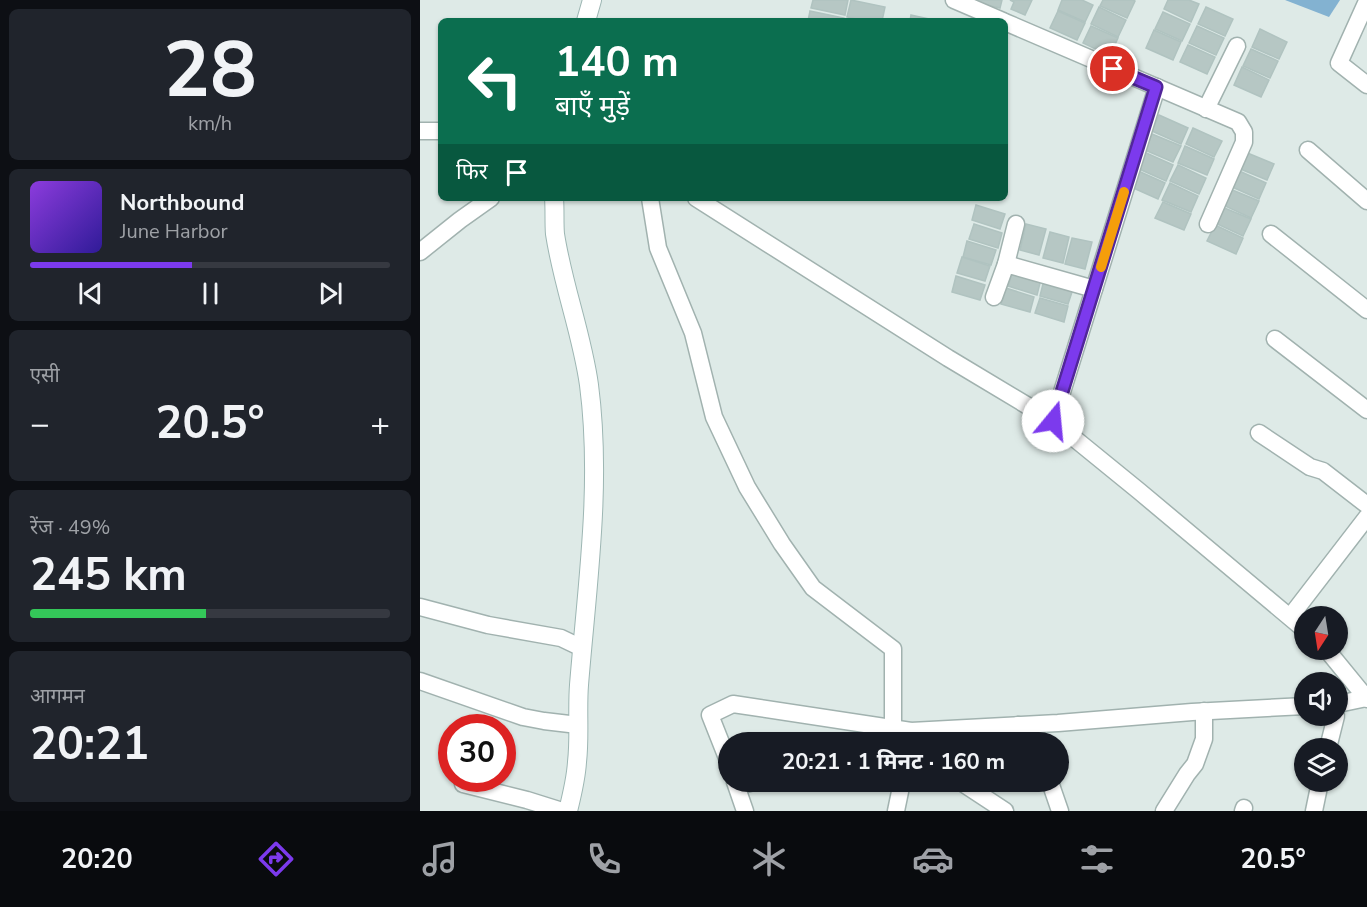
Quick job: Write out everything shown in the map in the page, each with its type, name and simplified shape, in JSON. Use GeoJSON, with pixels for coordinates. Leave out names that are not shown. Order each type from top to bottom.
{"type":"FeatureCollection","features":[{"type":"Feature","properties":{"kind":"street"},"geometry":{"type":"LineString","coordinates":[[587,18],[592,0]]}},
{"type":"Feature","properties":{"kind":"street"},"geometry":{"type":"LineString","coordinates":[[954,0],[997,18]]}},
{"type":"Feature","properties":{"kind":"street"},"geometry":{"type":"LineString","coordinates":[[1367,1],[1339,63],[1367,85]]}},
{"type":"Feature","properties":{"kind":"street"},"geometry":{"type":"LineString","coordinates":[[1008,23],[1238,123],[1244,132],[1244,142],[1208,224]]}},
{"type":"Feature","properties":{"kind":"street"},"geometry":{"type":"LineString","coordinates":[[1206,109],[1237,46]]}},
{"type":"Feature","properties":{"kind":"street"},"geometry":{"type":"LineString","coordinates":[[1053,421],[1156,87]]}},
{"type":"Feature","properties":{"kind":"street"},"geometry":{"type":"LineString","coordinates":[[420,131],[438,130]]}},
{"type":"Feature","properties":{"kind":"street"},"geometry":{"type":"LineString","coordinates":[[1308,150],[1367,201]]}},
{"type":"Feature","properties":{"kind":"street"},"geometry":{"type":"LineString","coordinates":[[420,252],[487,201]]}},
{"type":"Feature","properties":{"kind":"street"},"geometry":{"type":"LineString","coordinates":[[554,201],[555,233],[582,344],[589,386],[594,447],[592,515],[578,704],[577,762],[568,811]]}},
{"type":"Feature","properties":{"kind":"street"},"geometry":{"type":"LineString","coordinates":[[650,201],[658,248],[693,333],[714,417],[747,487],[782,544],[813,588],[893,649],[893,728]]}},
{"type":"Feature","properties":{"kind":"street"},"geometry":{"type":"LineString","coordinates":[[701,201],[928,346],[1053,421],[1294,620]]}},
{"type":"Feature","properties":{"kind":"street"},"geometry":{"type":"LineString","coordinates":[[994,297],[1006,264],[1016,224]]}},
{"type":"Feature","properties":{"kind":"street"},"geometry":{"type":"LineString","coordinates":[[1271,234],[1367,310]]}},
{"type":"Feature","properties":{"kind":"street"},"geometry":{"type":"LineString","coordinates":[[1006,264],[1094,289]]}},
{"type":"Feature","properties":{"kind":"street"},"geometry":{"type":"LineString","coordinates":[[1275,339],[1367,410]]}},
{"type":"Feature","properties":{"kind":"street"},"geometry":{"type":"LineString","coordinates":[[1259,433],[1310,467],[1323,471],[1367,505]]}},
{"type":"Feature","properties":{"kind":"street"},"geometry":{"type":"LineString","coordinates":[[1290,617],[1367,517]]}},
{"type":"Feature","properties":{"kind":"street"},"geometry":{"type":"LineString","coordinates":[[420,607],[488,625],[561,638],[582,648]]}},
{"type":"Feature","properties":{"kind":"street"},"geometry":{"type":"LineString","coordinates":[[1335,660],[1367,699],[1348,703]]}},
{"type":"Feature","properties":{"kind":"street"},"geometry":{"type":"LineString","coordinates":[[420,681],[523,717],[578,724]]}},
{"type":"Feature","properties":{"kind":"street"},"geometry":{"type":"LineString","coordinates":[[718,735],[710,715],[733,704],[893,728],[901,732]]}},
{"type":"Feature","properties":{"kind":"street"},"geometry":{"type":"LineString","coordinates":[[959,732],[1204,711],[1294,707]]}},
{"type":"Feature","properties":{"kind":"street"},"geometry":{"type":"LineString","coordinates":[[1164,811],[1195,764],[1204,739],[1204,711]]}},
{"type":"Feature","properties":{"kind":"street"},"geometry":{"type":"LineString","coordinates":[[1018,726],[1022,732]]}},
{"type":"Feature","properties":{"kind":"street"},"geometry":{"type":"LineString","coordinates":[[495,792],[562,811]]}},
{"type":"Feature","properties":{"kind":"street"},"geometry":{"type":"LineString","coordinates":[[739,792],[745,811]]}},
{"type":"Feature","properties":{"kind":"street"},"geometry":{"type":"LineString","coordinates":[[896,811],[900,792]]}},
{"type":"Feature","properties":{"kind":"street"},"geometry":{"type":"LineString","coordinates":[[976,792],[1005,811]]}},
{"type":"Feature","properties":{"kind":"street"},"geometry":{"type":"LineString","coordinates":[[1053,792],[1060,811]]}},
{"type":"Feature","properties":{"kind":"street"},"geometry":{"type":"LineString","coordinates":[[1314,811],[1318,792]]}},
{"type":"Feature","properties":{"kind":"water"},"geometry":{"type":"Polygon","coordinates":[[[1285,0],[1340,0],[1329,17],[1285,0]]]}},
{"type":"Feature","properties":{"kind":"building"},"geometry":{"type":"Polygon","coordinates":[[[813,0],[848,0],[845,15],[811,8],[813,0]]]}},
{"type":"Feature","properties":{"kind":"building"},"geometry":{"type":"Polygon","coordinates":[[[851,0],[885,7],[883,18],[847,17],[851,0]]]}},
{"type":"Feature","properties":{"kind":"building"},"geometry":{"type":"Polygon","coordinates":[[[974,0],[1002,0],[1000,8],[974,2],[974,0]]]}},
{"type":"Feature","properties":{"kind":"building"},"geometry":{"type":"Polygon","coordinates":[[[1010,0],[1032,0],[1025,15],[1011,9],[1014,2],[1010,0]]]}},
{"type":"Feature","properties":{"kind":"building"},"geometry":{"type":"Polygon","coordinates":[[[1062,0],[1082,0],[1093,5],[1085,22],[1058,10],[1062,0]]]}},
{"type":"Feature","properties":{"kind":"building"},"geometry":{"type":"Polygon","coordinates":[[[1103,0],[1135,1],[1127,18],[1100,6],[1103,0]]]}},
{"type":"Feature","properties":{"kind":"building"},"geometry":{"type":"Polygon","coordinates":[[[1168,0],[1189,0],[1199,4],[1191,22],[1164,9],[1168,0]]]}},
{"type":"Feature","properties":{"kind":"building"},"geometry":{"type":"Polygon","coordinates":[[[1099,7],[1126,20],[1118,37],[1091,24],[1099,7]]]}},
{"type":"Feature","properties":{"kind":"building"},"geometry":{"type":"Polygon","coordinates":[[[1206,7],[1233,19],[1225,36],[1198,24],[1206,7]]]}},
{"type":"Feature","properties":{"kind":"building"},"geometry":{"type":"Polygon","coordinates":[[[810,11],[844,18],[809,18],[810,11]]]}},
{"type":"Feature","properties":{"kind":"building"},"geometry":{"type":"Polygon","coordinates":[[[1058,11],[1085,23],[1077,40],[1050,28],[1058,11]]]}},
{"type":"Feature","properties":{"kind":"building"},"geometry":{"type":"Polygon","coordinates":[[[1163,12],[1190,24],[1182,41],[1155,29],[1163,12]]]}},
{"type":"Feature","properties":{"kind":"building"},"geometry":{"type":"Polygon","coordinates":[[[1091,26],[1118,38],[1110,56],[1083,43],[1091,26]]]}},
{"type":"Feature","properties":{"kind":"building"},"geometry":{"type":"Polygon","coordinates":[[[1197,26],[1224,38],[1216,55],[1189,43],[1197,26]]]}},
{"type":"Feature","properties":{"kind":"building"},"geometry":{"type":"Polygon","coordinates":[[[1260,29],[1287,42],[1279,59],[1252,47],[1260,29]]]}},
{"type":"Feature","properties":{"kind":"building"},"geometry":{"type":"Polygon","coordinates":[[[1154,30],[1181,42],[1173,60],[1146,48],[1154,30]]]}},
{"type":"Feature","properties":{"kind":"building"},"geometry":{"type":"Polygon","coordinates":[[[1188,45],[1215,57],[1207,74],[1180,62],[1188,45]]]}},
{"type":"Feature","properties":{"kind":"building"},"geometry":{"type":"Polygon","coordinates":[[[1251,49],[1278,61],[1270,78],[1243,66],[1251,49]]]}},
{"type":"Feature","properties":{"kind":"building"},"geometry":{"type":"Polygon","coordinates":[[[1242,67],[1269,80],[1261,97],[1234,85],[1242,67]]]}},
{"type":"Feature","properties":{"kind":"building"},"geometry":{"type":"Polygon","coordinates":[[[1159,115],[1188,128],[1181,144],[1152,131],[1159,115]]]}},
{"type":"Feature","properties":{"kind":"building"},"geometry":{"type":"Polygon","coordinates":[[[1193,128],[1222,141],[1214,157],[1186,144],[1193,128]]]}},
{"type":"Feature","properties":{"kind":"building"},"geometry":{"type":"Polygon","coordinates":[[[1152,134],[1181,146],[1173,162],[1145,150],[1152,134]]]}},
{"type":"Feature","properties":{"kind":"building"},"geometry":{"type":"Polygon","coordinates":[[[1185,146],[1214,159],[1207,175],[1178,163],[1185,146]]]}},
{"type":"Feature","properties":{"kind":"building"},"geometry":{"type":"Polygon","coordinates":[[[1144,152],[1173,165],[1166,181],[1137,168],[1144,152]]]}},
{"type":"Feature","properties":{"kind":"building"},"geometry":{"type":"Polygon","coordinates":[[[1245,152],[1274,164],[1267,180],[1238,168],[1245,152]]]}},
{"type":"Feature","properties":{"kind":"building"},"geometry":{"type":"Polygon","coordinates":[[[1178,165],[1206,178],[1199,194],[1170,181],[1178,165]]]}},
{"type":"Feature","properties":{"kind":"building"},"geometry":{"type":"Polygon","coordinates":[[[1136,170],[1165,183],[1158,199],[1129,186],[1136,170]]]}},
{"type":"Feature","properties":{"kind":"building"},"geometry":{"type":"Polygon","coordinates":[[[1237,170],[1266,183],[1259,199],[1230,186],[1237,170]]]}},
{"type":"Feature","properties":{"kind":"building"},"geometry":{"type":"Polygon","coordinates":[[[1170,183],[1198,196],[1191,212],[1162,200],[1170,183]]]}},
{"type":"Feature","properties":{"kind":"building"},"geometry":{"type":"Polygon","coordinates":[[[1230,189],[1259,201],[1251,218],[1223,205],[1230,189]]]}},
{"type":"Feature","properties":{"kind":"building"},"geometry":{"type":"Polygon","coordinates":[[[1163,202],[1191,214],[1184,230],[1155,218],[1163,202]]]}},
{"type":"Feature","properties":{"kind":"building"},"geometry":{"type":"Polygon","coordinates":[[[976,205],[1005,214],[1000,229],[972,220],[976,205]]]}},
{"type":"Feature","properties":{"kind":"building"},"geometry":{"type":"Polygon","coordinates":[[[1222,207],[1251,219],[1243,236],[1215,223],[1222,207]]]}},
{"type":"Feature","properties":{"kind":"building"},"geometry":{"type":"Polygon","coordinates":[[[974,224],[1002,233],[998,248],[969,239],[974,224]]]}},
{"type":"Feature","properties":{"kind":"building"},"geometry":{"type":"Polygon","coordinates":[[[1026,224],[1046,229],[1039,255],[1020,250],[1026,224]]]}},
{"type":"Feature","properties":{"kind":"building"},"geometry":{"type":"Polygon","coordinates":[[[1215,225],[1243,238],[1236,254],[1207,241],[1215,225]]]}},
{"type":"Feature","properties":{"kind":"building"},"geometry":{"type":"Polygon","coordinates":[[[1050,232],[1069,237],[1063,263],[1043,258],[1050,232]]]}},
{"type":"Feature","properties":{"kind":"building"},"geometry":{"type":"Polygon","coordinates":[[[1072,238],[1092,242],[1085,269],[1065,264],[1072,238]]]}},
{"type":"Feature","properties":{"kind":"building"},"geometry":{"type":"Polygon","coordinates":[[[967,241],[996,250],[991,265],[963,257],[967,241]]]}},
{"type":"Feature","properties":{"kind":"building"},"geometry":{"type":"Polygon","coordinates":[[[962,257],[990,266],[985,281],[957,273],[962,257]]]}},
{"type":"Feature","properties":{"kind":"building"},"geometry":{"type":"Polygon","coordinates":[[[1013,271],[1041,279],[1037,295],[1008,286],[1013,271]]]}},
{"type":"Feature","properties":{"kind":"building"},"geometry":{"type":"Polygon","coordinates":[[[956,276],[985,285],[980,300],[952,292],[956,276]]]}},
{"type":"Feature","properties":{"kind":"building"},"geometry":{"type":"Polygon","coordinates":[[[1044,280],[1073,289],[1068,304],[1040,296],[1044,280]]]}},
{"type":"Feature","properties":{"kind":"building"},"geometry":{"type":"Polygon","coordinates":[[[1006,288],[1034,297],[1030,312],[1001,304],[1006,288]]]}},
{"type":"Feature","properties":{"kind":"building"},"geometry":{"type":"Polygon","coordinates":[[[1040,298],[1068,306],[1064,322],[1035,313],[1040,298]]]}},
{"type":"Feature","properties":{"kind":"slow traffic"},"geometry":{"type":"LineString","coordinates":[[1101,267],[1124,192]]}},
{"type":"Feature","properties":{"kind":"route"},"geometry":{"type":"LineString","coordinates":[[1053,421],[1156,87],[1113,69]]}}]}
